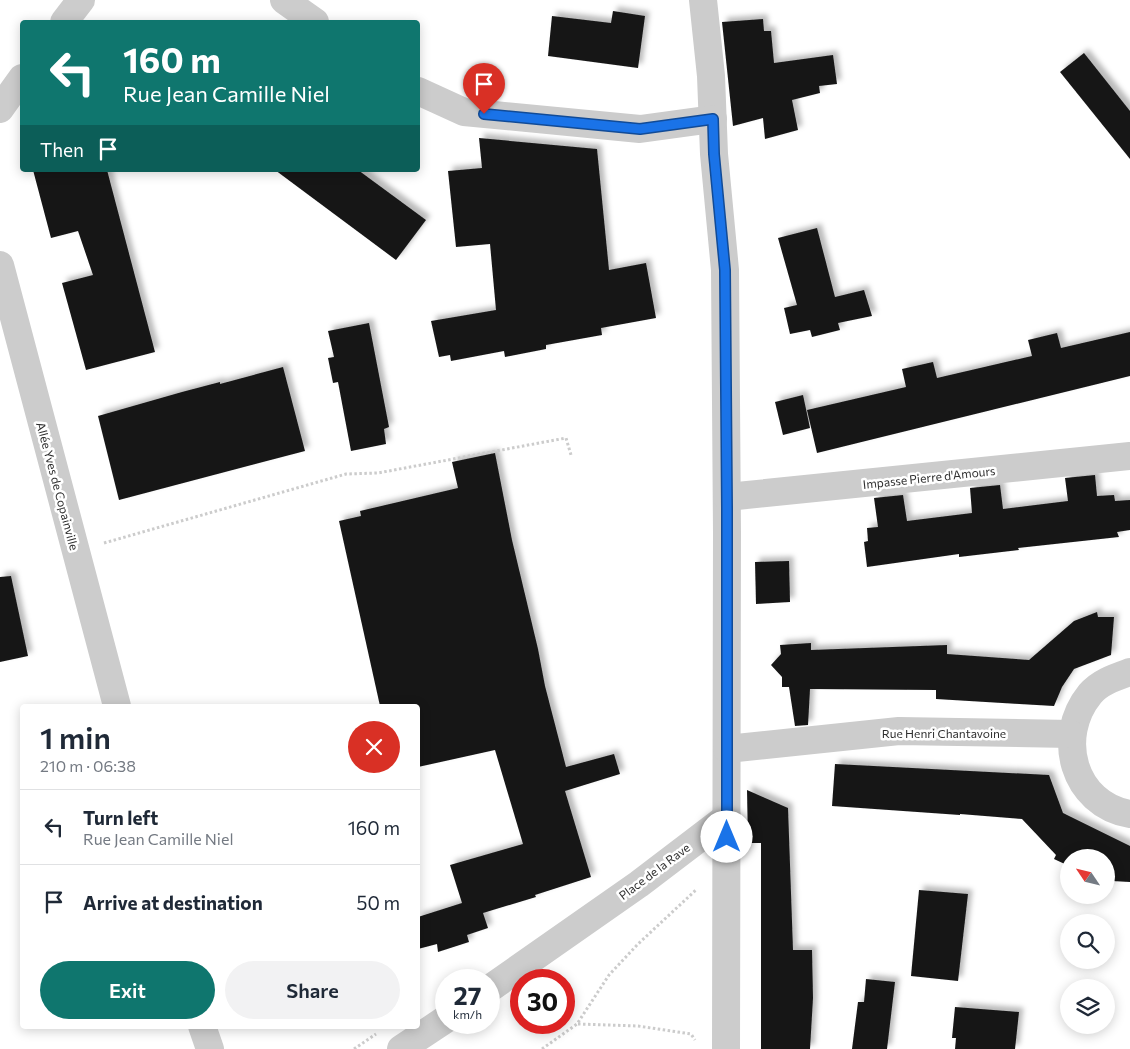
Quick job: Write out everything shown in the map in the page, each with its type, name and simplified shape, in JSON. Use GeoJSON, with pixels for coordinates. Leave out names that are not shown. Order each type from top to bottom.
{"type":"FeatureCollection","features":[{"type":"Feature","properties":{"kind":"street"},"geometry":{"type":"LineString","coordinates":[[66,20],[81,0]]}},
{"type":"Feature","properties":{"kind":"street"},"geometry":{"type":"LineString","coordinates":[[284,0],[312,20]]}},
{"type":"Feature","properties":{"kind":"street"},"geometry":{"type":"LineString","coordinates":[[703,0],[711,76],[714,154],[725,270],[728,749],[726,1049]]}},
{"type":"Feature","properties":{"kind":"street"},"geometry":{"type":"LineString","coordinates":[[0,109],[20,81]]}},
{"type":"Feature","properties":{"kind":"street"},"geometry":{"type":"LineString","coordinates":[[420,92],[464,112],[640,129],[713,119]]}},
{"type":"Feature","properties":{"kind":"street","name":"Allée Yves de Copainville"},"geometry":{"type":"LineString","coordinates":[[0,265],[116,704]]}},
{"type":"Feature","properties":{"kind":"street","name":"Impasse Pierre d'Amours"},"geometry":{"type":"LineString","coordinates":[[727,497],[1130,456]]}},
{"type":"Feature","properties":{"kind":"street"},"geometry":{"type":"LineString","coordinates":[[1130,672],[1110,678],[1091,692],[1078,712],[1071,734],[1072,758],[1082,781],[1098,800],[1119,812],[1130,814]]}},
{"type":"Feature","properties":{"kind":"street","name":"Rue Henri Chantavoine"},"geometry":{"type":"LineString","coordinates":[[728,749],[899,731],[1071,734]]}},
{"type":"Feature","properties":{"kind":"street","name":"Place de la Rave"},"geometry":{"type":"LineString","coordinates":[[500,981],[639,884],[727,817]]}},
{"type":"Feature","properties":{"kind":"street"},"geometry":{"type":"LineString","coordinates":[[401,1049],[435,1026]]}},
{"type":"Feature","properties":{"kind":"street"},"geometry":{"type":"LineString","coordinates":[[203,1029],[210,1049]]}},
{"type":"Feature","properties":{"kind":"path"},"geometry":{"type":"LineString","coordinates":[[76,551],[346,474],[378,473],[566,438],[571,455]]}},
{"type":"Feature","properties":{"kind":"path"},"geometry":{"type":"LineString","coordinates":[[542,1049],[577,1024],[609,975],[638,944],[698,888]]}},
{"type":"Feature","properties":{"kind":"path"},"geometry":{"type":"LineString","coordinates":[[577,1024],[638,1026],[691,1034],[696,1041]]}},
{"type":"Feature","properties":{"kind":"path"},"geometry":{"type":"LineString","coordinates":[[354,1049],[380,1031]]}},
{"type":"Feature","properties":{"kind":"building"},"geometry":{"type":"Polygon","coordinates":[[[613,11],[645,16],[638,68],[548,56],[552,16],[611,23],[613,11]]]}},
{"type":"Feature","properties":{"kind":"building"},"geometry":{"type":"Polygon","coordinates":[[[763,19],[764,31],[771,31],[774,63],[833,55],[837,84],[819,86],[820,93],[792,100],[798,130],[765,139],[763,118],[733,126],[722,22],[763,19]]]}},
{"type":"Feature","properties":{"kind":"building"},"geometry":{"type":"Polygon","coordinates":[[[1084,53],[1130,111],[1130,159],[1060,72],[1084,53]]]}},
{"type":"Feature","properties":{"kind":"building"},"geometry":{"type":"Polygon","coordinates":[[[479,138],[597,149],[609,270],[646,263],[656,318],[601,328],[602,335],[546,345],[546,349],[505,357],[504,351],[451,361],[450,355],[439,357],[431,321],[496,310],[490,244],[456,247],[448,171],[482,168],[479,138]]]}},
{"type":"Feature","properties":{"kind":"building"},"geometry":{"type":"Polygon","coordinates":[[[34,172],[108,172],[155,352],[86,370],[62,283],[93,275],[78,231],[51,238],[34,172]]]}},
{"type":"Feature","properties":{"kind":"building"},"geometry":{"type":"Polygon","coordinates":[[[278,172],[361,172],[426,220],[396,260],[278,172]]]}},
{"type":"Feature","properties":{"kind":"building"},"geometry":{"type":"Polygon","coordinates":[[[817,228],[835,297],[864,290],[872,316],[838,323],[840,330],[812,337],[810,330],[790,334],[784,308],[797,305],[778,238],[817,228]]]}},
{"type":"Feature","properties":{"kind":"building"},"geometry":{"type":"Polygon","coordinates":[[[369,323],[389,427],[384,429],[386,444],[351,451],[338,382],[333,383],[328,358],[334,357],[328,331],[369,323]]]}},
{"type":"Feature","properties":{"kind":"building"},"geometry":{"type":"Polygon","coordinates":[[[1130,332],[1130,376],[817,453],[807,410],[906,387],[902,369],[933,362],[937,378],[1032,356],[1028,340],[1057,333],[1061,348],[1130,332]]]}},
{"type":"Feature","properties":{"kind":"building"},"geometry":{"type":"Polygon","coordinates":[[[283,367],[305,451],[119,500],[98,416],[182,392],[283,367]]]}},
{"type":"Feature","properties":{"kind":"building"},"geometry":{"type":"Polygon","coordinates":[[[803,395],[810,428],[783,435],[775,402],[803,395]]]}},
{"type":"Feature","properties":{"kind":"building"},"geometry":{"type":"Polygon","coordinates":[[[495,453],[512,540],[545,686],[566,767],[614,754],[620,774],[565,791],[591,877],[535,895],[536,897],[483,913],[488,928],[467,935],[469,942],[438,952],[437,944],[420,948],[420,916],[462,903],[450,865],[523,844],[495,750],[420,767],[420,704],[380,704],[339,521],[361,516],[360,511],[458,488],[452,462],[495,453]]]}},
{"type":"Feature","properties":{"kind":"building"},"geometry":{"type":"Polygon","coordinates":[[[1095,475],[1097,496],[1114,495],[1115,501],[1130,500],[1130,530],[1117,532],[1119,537],[1018,548],[1019,550],[959,557],[959,554],[867,567],[864,542],[868,541],[867,528],[878,527],[874,498],[903,495],[907,521],[972,513],[970,488],[1000,485],[1003,509],[1068,501],[1065,478],[1095,475]]]}},
{"type":"Feature","properties":{"kind":"building"},"geometry":{"type":"Polygon","coordinates":[[[789,561],[790,602],[756,604],[755,562],[789,561]]]}},
{"type":"Feature","properties":{"kind":"building"},"geometry":{"type":"Polygon","coordinates":[[[11,576],[28,656],[0,662],[0,577],[11,576]]]}},
{"type":"Feature","properties":{"kind":"building"},"geometry":{"type":"Polygon","coordinates":[[[1097,612],[1098,617],[1114,617],[1111,655],[1074,669],[1062,687],[1054,706],[936,699],[936,690],[810,689],[808,725],[795,726],[789,687],[782,687],[782,677],[771,665],[781,654],[780,645],[811,643],[811,650],[947,645],[947,654],[1029,660],[1074,621],[1097,612]]]}},
{"type":"Feature","properties":{"kind":"building"},"geometry":{"type":"Polygon","coordinates":[[[835,764],[1049,775],[1063,813],[1130,846],[1130,882],[1115,881],[1115,849],[1060,849],[1060,862],[1054,859],[1056,855],[1022,819],[832,806],[835,764]]]}},
{"type":"Feature","properties":{"kind":"building"},"geometry":{"type":"Polygon","coordinates":[[[747,790],[788,808],[793,950],[812,950],[813,998],[810,1049],[761,1049],[761,843],[748,843],[747,790]]]}},
{"type":"Feature","properties":{"kind":"building"},"geometry":{"type":"Polygon","coordinates":[[[919,890],[968,894],[958,981],[911,976],[919,890]]]}},
{"type":"Feature","properties":{"kind":"building"},"geometry":{"type":"Polygon","coordinates":[[[866,979],[895,982],[887,1049],[852,1049],[858,1002],[864,1002],[866,979]]]}},
{"type":"Feature","properties":{"kind":"building"},"geometry":{"type":"Polygon","coordinates":[[[955,1007],[1019,1012],[1015,1049],[955,1049],[956,1038],[952,1038],[955,1007]]]}},
{"type":"Feature","properties":{"kind":"route"},"geometry":{"type":"LineString","coordinates":[[484,114],[640,129],[713,119],[714,154],[725,270],[727,837]]}}]}
